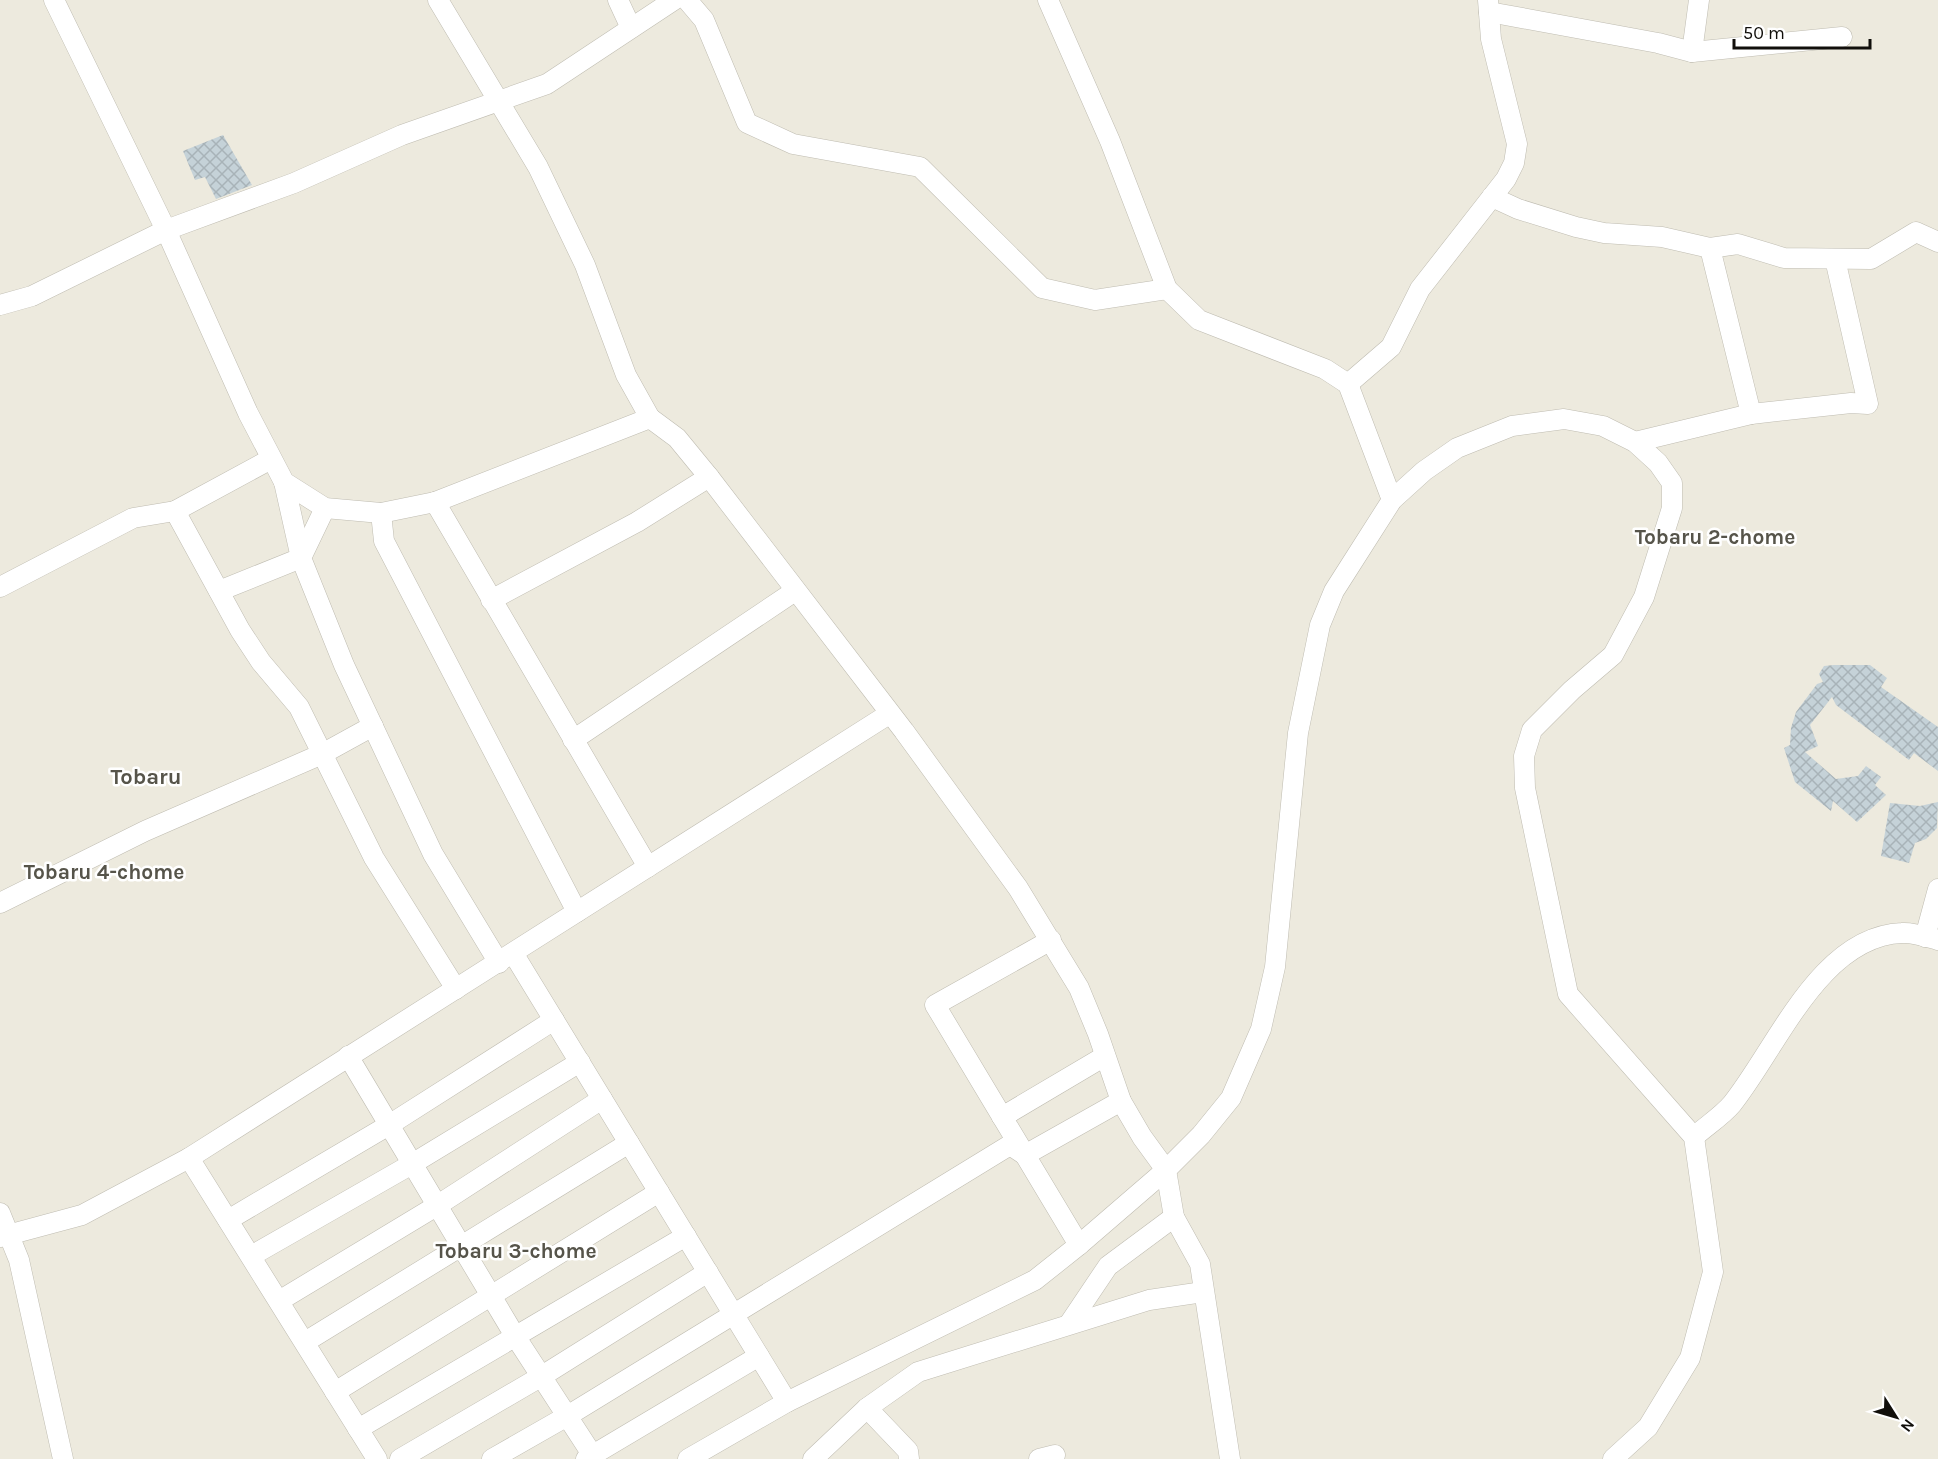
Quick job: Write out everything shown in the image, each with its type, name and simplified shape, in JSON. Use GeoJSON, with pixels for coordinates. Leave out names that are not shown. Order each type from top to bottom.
{"type":"FeatureCollection","features":[{"type":"Feature","properties":{"kind":"street"},"geometry":{"type":"LineString","coordinates":[[54,0],[166,230],[248,413],[284,482],[301,558],[344,665],[433,854],[506,958],[554,1020],[787,1402]]}},
{"type":"Feature","properties":{"kind":"street"},"geometry":{"type":"LineString","coordinates":[[438,0],[538,167],[585,265],[626,375],[650,418],[678,438],[710,477],[889,714],[1018,888],[1079,988],[1121,1101],[1142,1137],[1166,1170],[1174,1217],[1200,1264],[1230,1459]]}},
{"type":"Feature","properties":{"kind":"street"},"geometry":{"type":"LineString","coordinates":[[618,0],[631,28]]}},
{"type":"Feature","properties":{"kind":"street"},"geometry":{"type":"LineString","coordinates":[[0,305],[32,296],[166,230],[294,183],[402,135],[547,84],[674,0]]}},
{"type":"Feature","properties":{"kind":"street"},"geometry":{"type":"LineString","coordinates":[[687,0],[704,20],[747,123],[793,144],[920,167],[1042,288],[1095,300],[1167,289]]}},
{"type":"Feature","properties":{"kind":"street"},"geometry":{"type":"LineString","coordinates":[[1048,0],[1110,141],[1167,289],[1199,320],[1325,369],[1348,384],[1392,500]]}},
{"type":"Feature","properties":{"kind":"street"},"geometry":{"type":"LineString","coordinates":[[1692,52],[1699,0]]}},
{"type":"Feature","properties":{"kind":"street"},"geometry":{"type":"LineString","coordinates":[[1348,384],[1391,347],[1420,289],[1506,179],[1514,163],[1517,144],[1491,39],[1488,6],[1692,52],[1842,38]]}},
{"type":"Feature","properties":{"kind":"street"},"geometry":{"type":"LineString","coordinates":[[1492,197],[1518,209],[1604,233],[1662,237],[1710,248],[1738,244],[1785,258],[1871,260],[1916,232],[1938,242]]}},
{"type":"Feature","properties":{"kind":"street"},"geometry":{"type":"LineString","coordinates":[[1710,248],[1751,414]]}},
{"type":"Feature","properties":{"kind":"street"},"geometry":{"type":"LineString","coordinates":[[1635,442],[1751,414],[1851,403],[1868,404],[1835,259]]}},
{"type":"Feature","properties":{"kind":"street"},"geometry":{"type":"LineString","coordinates":[[284,482],[326,508],[381,513],[435,502],[650,418]]}},
{"type":"Feature","properties":{"kind":"street"},"geometry":{"type":"LineString","coordinates":[[688,1459],[787,1402],[1035,1280],[1166,1170],[1201,1135],[1231,1098],[1261,1029],[1275,967],[1298,733],[1317,636],[1334,591],[1392,500],[1424,471],[1457,448],[1512,426],[1564,419],[1603,426],[1635,442],[1658,463],[1672,483],[1672,508],[1644,597],[1613,656],[1572,690],[1532,730],[1524,756],[1525,788],[1568,994],[1694,1137],[1713,1272],[1690,1358],[1648,1427],[1613,1459]]}},
{"type":"Feature","properties":{"kind":"street"},"geometry":{"type":"LineString","coordinates":[[0,587],[133,518],[175,511],[271,459]]}},
{"type":"Feature","properties":{"kind":"street"},"geometry":{"type":"LineString","coordinates":[[491,600],[637,522],[710,477]]}},
{"type":"Feature","properties":{"kind":"street"},"geometry":{"type":"LineString","coordinates":[[435,502],[648,867]]}},
{"type":"Feature","properties":{"kind":"street"},"geometry":{"type":"LineString","coordinates":[[219,591],[301,558],[326,508]]}},
{"type":"Feature","properties":{"kind":"street"},"geometry":{"type":"LineString","coordinates":[[175,511],[261,662],[299,707],[374,858],[456,989]]}},
{"type":"Feature","properties":{"kind":"street"},"geometry":{"type":"LineString","coordinates":[[381,513],[384,541],[577,912]]}},
{"type":"Feature","properties":{"kind":"street"},"geometry":{"type":"LineString","coordinates":[[573,740],[795,591]]}},
{"type":"Feature","properties":{"kind":"street"},"geometry":{"type":"LineString","coordinates":[[5,1236],[82,1215],[189,1158],[889,714]]}},
{"type":"Feature","properties":{"kind":"street"},"geometry":{"type":"LineString","coordinates":[[0,903],[144,831],[322,754],[373,726]]}},
{"type":"Feature","properties":{"kind":"street"},"geometry":{"type":"LineString","coordinates":[[1694,1137],[1731,1105],[1808,992],[1836,959],[1872,940],[1902,933],[1932,938],[1938,889]]}},
{"type":"Feature","properties":{"kind":"street"},"geometry":{"type":"LineString","coordinates":[[1051,940],[935,1005],[1079,1245]]}},
{"type":"Feature","properties":{"kind":"street"},"geometry":{"type":"LineString","coordinates":[[228,1220],[389,1125],[554,1020]]}},
{"type":"Feature","properties":{"kind":"street"},"geometry":{"type":"LineString","coordinates":[[348,1056],[514,1336],[569,1415],[591,1458],[759,1356]]}},
{"type":"Feature","properties":{"kind":"street"},"geometry":{"type":"LineString","coordinates":[[1002,1117],[1105,1056]]}},
{"type":"Feature","properties":{"kind":"street"},"geometry":{"type":"LineString","coordinates":[[251,1256],[412,1164],[580,1062]]}},
{"type":"Feature","properties":{"kind":"street"},"geometry":{"type":"LineString","coordinates":[[279,1301],[438,1205],[602,1099]]}},
{"type":"Feature","properties":{"kind":"street"},"geometry":{"type":"LineString","coordinates":[[1025,1155],[1121,1101]]}},
{"type":"Feature","properties":{"kind":"street"},"geometry":{"type":"LineString","coordinates":[[305,1342],[629,1143]]}},
{"type":"Feature","properties":{"kind":"street"},"geometry":{"type":"LineString","coordinates":[[492,1459],[569,1415],[1010,1144],[1025,1155]]}},
{"type":"Feature","properties":{"kind":"street"},"geometry":{"type":"LineString","coordinates":[[189,1158],[377,1459]]}},
{"type":"Feature","properties":{"kind":"street"},"geometry":{"type":"LineString","coordinates":[[335,1392],[659,1192]]}},
{"type":"Feature","properties":{"kind":"street"},"geometry":{"type":"LineString","coordinates":[[0,1213],[63,1459]]}},
{"type":"Feature","properties":{"kind":"street"},"geometry":{"type":"LineString","coordinates":[[1069,1324],[1108,1266],[1174,1217]]}},
{"type":"Feature","properties":{"kind":"street"},"geometry":{"type":"LineString","coordinates":[[358,1429],[686,1236]]}},
{"type":"Feature","properties":{"kind":"street"},"geometry":{"type":"LineString","coordinates":[[400,1459],[542,1376],[708,1272]]}},
{"type":"Feature","properties":{"kind":"street"},"geometry":{"type":"LineString","coordinates":[[813,1459],[867,1408],[918,1372],[1149,1300],[1203,1292]]}},
{"type":"Feature","properties":{"kind":"street"},"geometry":{"type":"LineString","coordinates":[[867,1408],[908,1451],[909,1459]]}},
{"type":"Feature","properties":{"kind":"building"},"geometry":{"type":"Polygon","coordinates":[[[223,135],[252,185],[216,199],[205,177],[195,180],[183,151],[223,135]]]}},
{"type":"Feature","properties":{"kind":"building"},"geometry":{"type":"Polygon","coordinates":[[[1870,665],[1887,678],[1881,687],[1938,727],[1938,771],[1914,753],[1909,760],[1836,705],[1832,697],[1810,725],[1818,746],[1805,752],[1836,779],[1858,776],[1866,766],[1881,777],[1875,785],[1886,795],[1857,822],[1833,801],[1831,811],[1795,782],[1784,748],[1790,745],[1791,728],[1796,712],[1817,684],[1823,682],[1819,674],[1824,666],[1870,665]]]}},
{"type":"Feature","properties":{"kind":"building"},"geometry":{"type":"Polygon","coordinates":[[[1938,802],[1937,828],[1926,839],[1915,843],[1909,863],[1881,856],[1890,803],[1920,806],[1938,802]]]}},
{"type":"Feature","properties":{"kind":"district","name":"Tobaru 2-chome"},"geometry":{"type":"Point","coordinates":[1715,537]}},
{"type":"Feature","properties":{"kind":"district","name":"Tobaru"},"geometry":{"type":"Point","coordinates":[146,777]}},
{"type":"Feature","properties":{"kind":"district","name":"Tobaru 4-chome"},"geometry":{"type":"Point","coordinates":[104,872]}},
{"type":"Feature","properties":{"kind":"district","name":"Tobaru 3-chome"},"geometry":{"type":"Point","coordinates":[516,1251]}}]}
